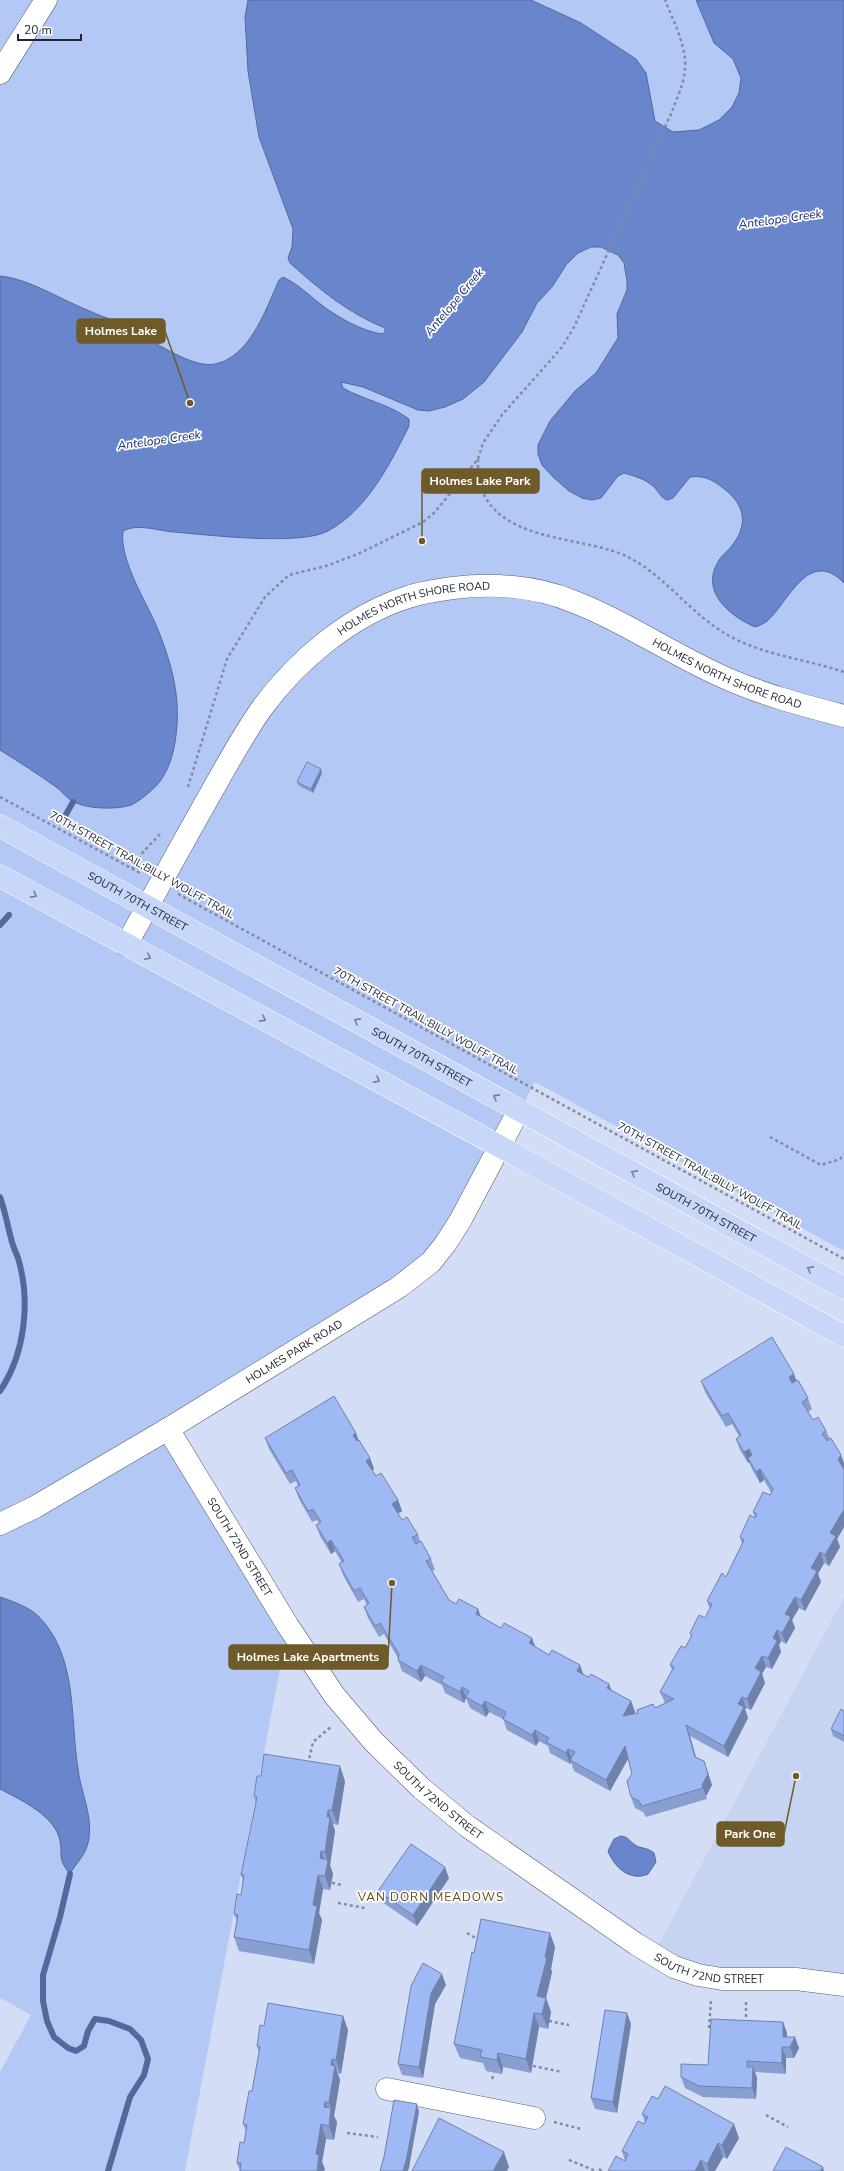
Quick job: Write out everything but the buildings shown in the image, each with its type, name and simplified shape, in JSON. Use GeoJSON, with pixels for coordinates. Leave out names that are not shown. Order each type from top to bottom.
{"type":"FeatureCollection","features":[{"type":"Feature","properties":{"kind":"main road","name":"SOUTH 70TH STREET"},"geometry":{"type":"LineString","coordinates":[[0,826],[844,1288]]}},
{"type":"Feature","properties":{"kind":"main road"},"geometry":{"type":"LineString","coordinates":[[0,876],[499,1146],[844,1336]]}},
{"type":"Feature","properties":{"kind":"street"},"geometry":{"type":"LineString","coordinates":[[0,73],[46,0]]}},
{"type":"Feature","properties":{"kind":"street","name":"HOLMES NORTH SHORE ROAD"},"geometry":{"type":"LineString","coordinates":[[126,945],[240,742],[263,707],[288,677],[316,651],[364,617],[406,598],[429,592],[492,586],[534,590],[570,600],[599,613],[722,677],[794,703],[844,716]]}},
{"type":"Feature","properties":{"kind":"street","name":"HOLMES PARK ROAD"},"geometry":{"type":"LineString","coordinates":[[0,1524],[36,1507],[168,1429],[392,1291],[422,1270],[438,1255],[453,1232],[519,1110]]}},
{"type":"Feature","properties":{"kind":"street","name":"SOUTH 72ND STREET"},"geometry":{"type":"LineString","coordinates":[[168,1429],[288,1626],[334,1696],[373,1741],[415,1783],[467,1826],[636,1944],[674,1967],[698,1975],[722,1979],[796,1979],[844,1985]]}},
{"type":"Feature","properties":{"kind":"street"},"geometry":{"type":"LineString","coordinates":[[387,2089],[543,2119]]}},
{"type":"Feature","properties":{"kind":"path"},"geometry":{"type":"LineString","coordinates":[[187,792],[192,768],[225,665],[265,597],[289,575],[326,566],[358,554],[423,522],[435,512],[478,459],[483,443],[502,415],[566,340],[587,302],[671,114],[681,87],[685,68],[677,30],[665,0]]}},
{"type":"Feature","properties":{"kind":"path"},"geometry":{"type":"LineString","coordinates":[[478,459],[480,483],[486,497],[495,509],[519,526],[627,556],[641,564],[690,608],[726,634],[744,643],[844,672]]}},
{"type":"Feature","properties":{"kind":"path","name":"70TH STREET TRAIL;BILLY WOLFF TRAIL"},"geometry":{"type":"LineString","coordinates":[[0,797],[844,1259]]}},
{"type":"Feature","properties":{"kind":"path"},"geometry":{"type":"LineString","coordinates":[[132,869],[143,852],[163,832]]}},
{"type":"Feature","properties":{"kind":"path"},"geometry":{"type":"LineString","coordinates":[[770,1137],[821,1165],[840,1159],[844,1154]]}},
{"type":"Feature","properties":{"kind":"path"},"geometry":{"type":"LineString","coordinates":[[308,1766],[313,1742],[332,1726]]}},
{"type":"Feature","properties":{"kind":"path"},"geometry":{"type":"LineString","coordinates":[[332,1883],[342,1885]]}},
{"type":"Feature","properties":{"kind":"path"},"geometry":{"type":"LineString","coordinates":[[338,1903],[365,1908]]}},
{"type":"Feature","properties":{"kind":"path"},"geometry":{"type":"LineString","coordinates":[[467,1932],[477,1939],[485,1941]]}},
{"type":"Feature","properties":{"kind":"path"},"geometry":{"type":"LineString","coordinates":[[746,1996],[746,2029]]}},
{"type":"Feature","properties":{"kind":"path"},"geometry":{"type":"LineString","coordinates":[[709,2028],[711,2001]]}},
{"type":"Feature","properties":{"kind":"path"},"geometry":{"type":"LineString","coordinates":[[549,2021],[569,2025]]}},
{"type":"Feature","properties":{"kind":"path"},"geometry":{"type":"LineString","coordinates":[[533,2066],[562,2072]]}},
{"type":"Feature","properties":{"kind":"path"},"geometry":{"type":"LineString","coordinates":[[492,2079],[494,2073]]}},
{"type":"Feature","properties":{"kind":"path"},"geometry":{"type":"LineString","coordinates":[[766,2115],[788,2127]]}},
{"type":"Feature","properties":{"kind":"path"},"geometry":{"type":"LineString","coordinates":[[543,2119],[581,2129]]}},
{"type":"Feature","properties":{"kind":"path"},"geometry":{"type":"LineString","coordinates":[[347,2133],[378,2137]]}},
{"type":"Feature","properties":{"kind":"path"},"geometry":{"type":"LineString","coordinates":[[570,2160],[602,2171]]}},
{"type":"Feature","properties":{"kind":"shaded area"},"geometry":{"type":"Polygon","coordinates":[[[0,0],[844,0],[844,1251],[535,1082],[446,1243],[168,1429],[288,1626],[185,2171],[0,2171],[0,2072],[31,2015],[0,1998],[0,0]]]}},
{"type":"Feature","properties":{"kind":"shaded area"},"geometry":{"type":"Polygon","coordinates":[[[844,1597],[844,1985],[722,1979],[653,1955],[844,1597]]]}},
{"type":"Feature","properties":{"kind":"water","name":"Antelope Creek"},"geometry":{"type":"Polygon","coordinates":[[[248,0],[531,0],[581,23],[636,59],[646,73],[655,121],[673,132],[699,130],[719,120],[732,107],[739,93],[741,78],[733,59],[714,43],[696,0],[844,0],[844,583],[831,573],[820,571],[809,574],[791,592],[766,622],[755,627],[728,610],[720,602],[715,593],[713,573],[720,558],[736,540],[742,524],[742,516],[736,501],[719,485],[704,477],[690,477],[673,498],[667,500],[647,482],[624,473],[618,476],[601,498],[592,500],[582,498],[569,491],[542,465],[538,454],[538,445],[550,421],[575,391],[596,373],[618,338],[617,314],[627,290],[624,263],[618,255],[601,247],[591,247],[578,253],[566,265],[552,287],[537,303],[522,332],[484,382],[463,399],[445,407],[429,411],[418,410],[363,387],[341,382],[343,388],[385,406],[409,419],[409,426],[394,455],[366,499],[342,522],[328,531],[297,538],[276,539],[209,535],[148,528],[135,528],[123,531],[125,556],[135,582],[164,645],[174,682],[177,708],[175,742],[168,768],[157,785],[141,799],[131,805],[118,808],[86,806],[71,801],[49,782],[0,750],[0,276],[33,285],[124,325],[183,358],[206,364],[215,364],[227,360],[238,352],[247,342],[262,317],[279,280],[283,277],[343,319],[367,330],[382,334],[385,332],[385,328],[359,315],[335,300],[290,263],[288,258],[292,247],[293,229],[259,137],[248,71],[245,17],[248,0]]]}},
{"type":"Feature","properties":{"kind":"water"},"geometry":{"type":"Polygon","coordinates":[[[0,1597],[25,1607],[38,1616],[51,1632],[60,1649],[66,1668],[70,1688],[78,1769],[89,1824],[87,1848],[70,1874],[63,1864],[59,1837],[50,1821],[34,1808],[0,1789],[0,1597]]]}},
{"type":"Feature","properties":{"kind":"water"},"geometry":{"type":"Polygon","coordinates":[[[621,1836],[627,1838],[633,1844],[654,1853],[656,1862],[648,1874],[635,1876],[629,1874],[624,1872],[614,1862],[608,1851],[614,1839],[621,1836]]]}},
{"type":"Feature","properties":{"kind":"waterway"},"geometry":{"type":"LineString","coordinates":[[64,818],[73,802]]}},
{"type":"Feature","properties":{"kind":"waterway"},"geometry":{"type":"LineString","coordinates":[[0,925],[9,915]]}},
{"type":"Feature","properties":{"kind":"waterway"},"geometry":{"type":"LineString","coordinates":[[0,1197],[22,1275],[25,1309],[20,1344],[15,1361],[0,1391]]}},
{"type":"Feature","properties":{"kind":"waterway"},"geometry":{"type":"LineString","coordinates":[[70,1874],[60,1917],[43,1975],[43,2001],[47,2021],[54,2037],[68,2048],[76,2051],[84,2046],[88,2031],[95,2019],[109,2021],[130,2029],[141,2040],[148,2059],[144,2075],[130,2097],[108,2171]]}},
{"type":"Feature","properties":{"kind":"place","name":"Holmes Lake"},"geometry":{"type":"Point","coordinates":[190,403]}},
{"type":"Feature","properties":{"kind":"place","name":"Holmes Lake Park"},"geometry":{"type":"Point","coordinates":[422,541]}},
{"type":"Feature","properties":{"kind":"place","name":"Holmes Lake Apartments"},"geometry":{"type":"Point","coordinates":[392,1583]}},
{"type":"Feature","properties":{"kind":"place","name":"Park One"},"geometry":{"type":"Point","coordinates":[796,1776]}},
{"type":"Feature","properties":{"kind":"district","name":"VAN DORN MEADOWS"},"geometry":{"type":"Point","coordinates":[431,1897]}}]}
